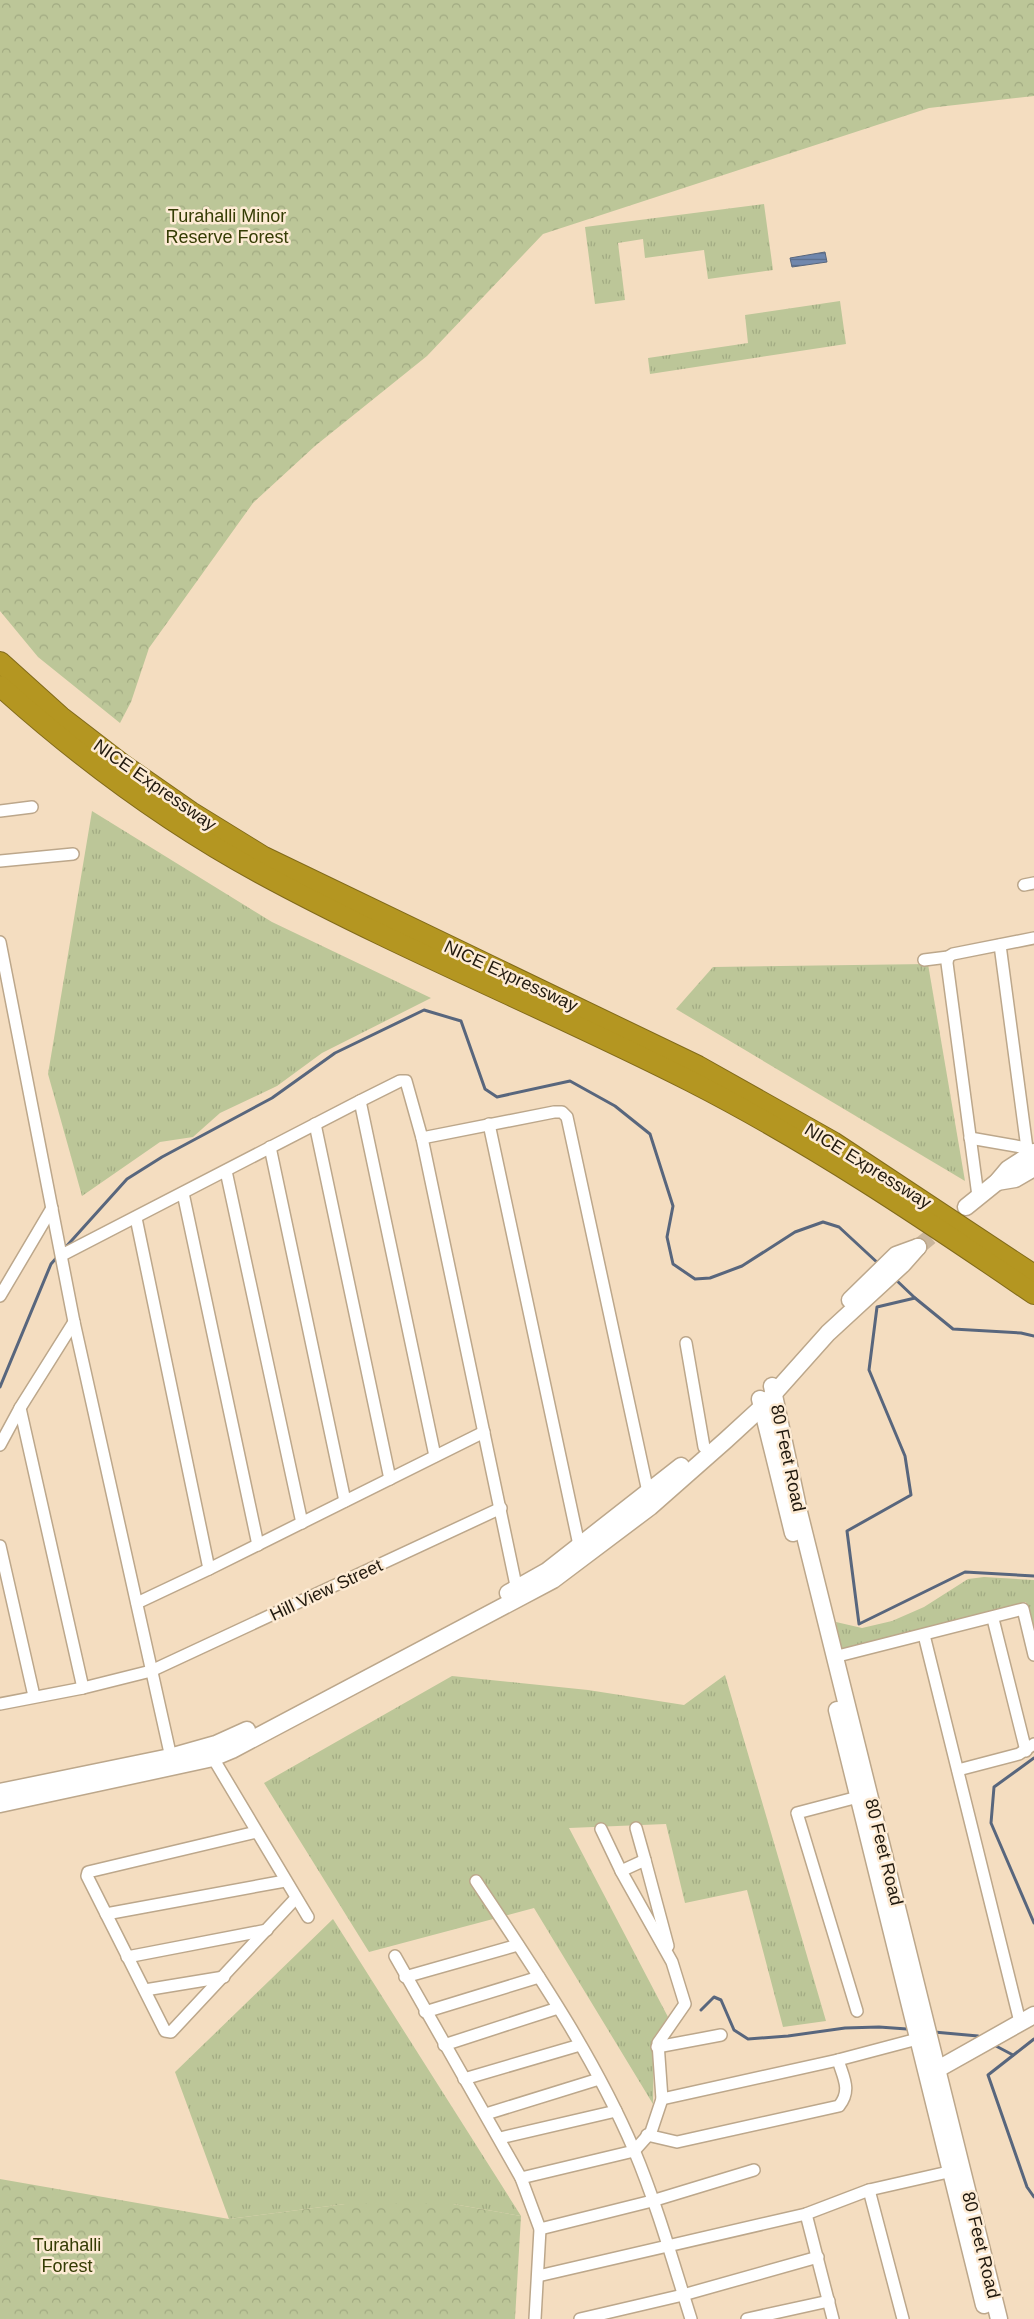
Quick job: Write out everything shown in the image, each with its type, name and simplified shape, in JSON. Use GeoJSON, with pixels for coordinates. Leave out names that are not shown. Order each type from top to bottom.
{"type":"FeatureCollection","features":[{"type":"Feature","properties":{"kind":"highway","name":"NICE Expressway"},"geometry":{"type":"LineString","coordinates":[[0,662],[61,717],[122,764],[191,812],[264,857],[698,1066],[833,1142],[1034,1275]]}},
{"type":"Feature","properties":{"kind":"highway","name":"NICE Expressway"},"geometry":{"type":"LineString","coordinates":[[0,686],[52,733],[180,826],[259,873],[390,938],[656,1064],[778,1128],[926,1221],[1034,1294]]}},
{"type":"Feature","properties":{"kind":"main road"},"geometry":{"type":"LineString","coordinates":[[972,1201],[997,1182],[1008,1168],[1031,1156]]}},
{"type":"Feature","properties":{"kind":"main road"},"geometry":{"type":"LineString","coordinates":[[0,1804],[172,1762],[241,1733],[517,1594],[553,1580],[650,1507],[767,1396],[879,1278],[900,1259]]}},
{"type":"Feature","properties":{"kind":"main road"},"geometry":{"type":"LineString","coordinates":[[0,1792],[172,1762],[213,1758],[240,1745],[517,1594],[767,1396]]}},
{"type":"Feature","properties":{"kind":"main road","name":"80 Feet Road"},"geometry":{"type":"LineString","coordinates":[[767,1396],[799,1512],[957,2170],[999,2319]]}},
{"type":"Feature","properties":{"kind":"main road","name":"80 Feet Road"},"geometry":{"type":"LineString","coordinates":[[767,1396],[858,1797],[924,2038],[938,2069],[988,2319]]}},
{"type":"Feature","properties":{"kind":"main road"},"geometry":{"type":"LineString","coordinates":[[938,2069],[1027,2019]]}},
{"type":"Feature","properties":{"kind":"street"},"geometry":{"type":"LineString","coordinates":[[0,811],[32,807]]}},
{"type":"Feature","properties":{"kind":"street"},"geometry":{"type":"LineString","coordinates":[[0,861],[73,854]]}},
{"type":"Feature","properties":{"kind":"street"},"geometry":{"type":"LineString","coordinates":[[924,960],[948,957],[953,954],[1034,938]]}},
{"type":"Feature","properties":{"kind":"street"},"geometry":{"type":"LineString","coordinates":[[0,942],[74,1322],[137,1603],[150,1671],[172,1762]]}},
{"type":"Feature","properties":{"kind":"street"},"geometry":{"type":"LineString","coordinates":[[970,1138],[1031,1156],[1000,945]]}},
{"type":"Feature","properties":{"kind":"street"},"geometry":{"type":"LineString","coordinates":[[948,957],[947,962],[970,1138],[972,1201]]}},
{"type":"Feature","properties":{"kind":"street"},"geometry":{"type":"LineString","coordinates":[[62,1255],[360,1101],[400,1081],[406,1081],[422,1138],[501,1508],[517,1594]]}},
{"type":"Feature","properties":{"kind":"street"},"geometry":{"type":"LineString","coordinates":[[360,1101],[435,1456]]}},
{"type":"Feature","properties":{"kind":"street"},"geometry":{"type":"LineString","coordinates":[[422,1138],[557,1112],[562,1112],[567,1117],[648,1492]]}},
{"type":"Feature","properties":{"kind":"street"},"geometry":{"type":"LineString","coordinates":[[315,1124],[390,1478]]}},
{"type":"Feature","properties":{"kind":"street"},"geometry":{"type":"LineString","coordinates":[[489,1124],[579,1545]]}},
{"type":"Feature","properties":{"kind":"street"},"geometry":{"type":"LineString","coordinates":[[270,1147],[345,1501]]}},
{"type":"Feature","properties":{"kind":"street"},"geometry":{"type":"LineString","coordinates":[[226,1170],[302,1523]]}},
{"type":"Feature","properties":{"kind":"street"},"geometry":{"type":"LineString","coordinates":[[183,1193],[258,1545]]}},
{"type":"Feature","properties":{"kind":"street"},"geometry":{"type":"LineString","coordinates":[[2,1293],[52,1208]]}},
{"type":"Feature","properties":{"kind":"street"},"geometry":{"type":"LineString","coordinates":[[136,1218],[209,1569]]}},
{"type":"Feature","properties":{"kind":"street"},"geometry":{"type":"LineString","coordinates":[[0,1276],[2,1293]]}},
{"type":"Feature","properties":{"kind":"street"},"geometry":{"type":"LineString","coordinates":[[0,1445],[20,1408],[74,1322]]}},
{"type":"Feature","properties":{"kind":"street"},"geometry":{"type":"LineString","coordinates":[[686,1343],[704,1447]]}},
{"type":"Feature","properties":{"kind":"street"},"geometry":{"type":"LineString","coordinates":[[20,1408],[83,1688]]}},
{"type":"Feature","properties":{"kind":"street"},"geometry":{"type":"LineString","coordinates":[[137,1603],[484,1432]]}},
{"type":"Feature","properties":{"kind":"street","name":"Hill View Street"},"geometry":{"type":"LineString","coordinates":[[0,1704],[83,1688],[150,1671],[501,1508]]}},
{"type":"Feature","properties":{"kind":"street"},"geometry":{"type":"LineString","coordinates":[[0,1546],[34,1696]]}},
{"type":"Feature","properties":{"kind":"street"},"geometry":{"type":"LineString","coordinates":[[834,1657],[993,1619],[1023,1609],[1034,1655]]}},
{"type":"Feature","properties":{"kind":"street"},"geometry":{"type":"LineString","coordinates":[[958,1770],[1030,1747],[993,1619]]}},
{"type":"Feature","properties":{"kind":"street"},"geometry":{"type":"LineString","coordinates":[[924,1635],[958,1770],[1027,2019]]}},
{"type":"Feature","properties":{"kind":"street"},"geometry":{"type":"LineString","coordinates":[[213,1758],[284,1880],[308,1917]]}},
{"type":"Feature","properties":{"kind":"street"},"geometry":{"type":"LineString","coordinates":[[857,2011],[797,1813],[858,1797]]}},
{"type":"Feature","properties":{"kind":"street"},"geometry":{"type":"LineString","coordinates":[[522,2178],[634,2151],[650,2132],[662,2099],[657,2046],[685,2004],[636,1828]]}},
{"type":"Feature","properties":{"kind":"street"},"geometry":{"type":"LineString","coordinates":[[601,1829],[621,1871],[672,1962]]}},
{"type":"Feature","properties":{"kind":"street"},"geometry":{"type":"LineString","coordinates":[[256,1832],[89,1871],[87,1876],[166,2031],[170,2033],[296,1898]]}},
{"type":"Feature","properties":{"kind":"street"},"geometry":{"type":"LineString","coordinates":[[621,1871],[645,1860]]}},
{"type":"Feature","properties":{"kind":"street"},"geometry":{"type":"LineString","coordinates":[[106,1914],[284,1880]]}},
{"type":"Feature","properties":{"kind":"street"},"geometry":{"type":"LineString","coordinates":[[476,1881],[558,2008],[616,2111],[634,2151],[670,2247],[691,2319]]}},
{"type":"Feature","properties":{"kind":"street"},"geometry":{"type":"LineString","coordinates":[[127,1957],[267,1930]]}},
{"type":"Feature","properties":{"kind":"street"},"geometry":{"type":"LineString","coordinates":[[405,1977],[518,1945]]}},
{"type":"Feature","properties":{"kind":"street"},"geometry":{"type":"LineString","coordinates":[[395,1956],[425,2012],[522,2178],[540,2229],[535,2319]]}},
{"type":"Feature","properties":{"kind":"street"},"geometry":{"type":"LineString","coordinates":[[145,1990],[224,1977]]}},
{"type":"Feature","properties":{"kind":"street"},"geometry":{"type":"LineString","coordinates":[[425,2012],[539,1977]]}},
{"type":"Feature","properties":{"kind":"street"},"geometry":{"type":"LineString","coordinates":[[444,2045],[558,2008]]}},
{"type":"Feature","properties":{"kind":"street"},"geometry":{"type":"LineString","coordinates":[[657,2046],[722,2035]]}},
{"type":"Feature","properties":{"kind":"street"},"geometry":{"type":"LineString","coordinates":[[662,2099],[838,2060],[924,2038]]}},
{"type":"Feature","properties":{"kind":"street"},"geometry":{"type":"LineString","coordinates":[[464,2079],[580,2045]]}},
{"type":"Feature","properties":{"kind":"street"},"geometry":{"type":"LineString","coordinates":[[647,2135],[678,2142],[839,2106],[846,2096],[847,2090],[838,2060]]}},
{"type":"Feature","properties":{"kind":"street"},"geometry":{"type":"LineString","coordinates":[[486,2114],[599,2079]]}},
{"type":"Feature","properties":{"kind":"street"},"geometry":{"type":"LineString","coordinates":[[500,2138],[616,2111]]}},
{"type":"Feature","properties":{"kind":"street"},"geometry":{"type":"LineString","coordinates":[[540,2229],[652,2201],[754,2170]]}},
{"type":"Feature","properties":{"kind":"street"},"geometry":{"type":"LineString","coordinates":[[538,2276],[806,2214],[869,2190],[957,2170]]}},
{"type":"Feature","properties":{"kind":"street"},"geometry":{"type":"LineString","coordinates":[[869,2190],[903,2319]]}},
{"type":"Feature","properties":{"kind":"street"},"geometry":{"type":"LineString","coordinates":[[806,2214],[833,2319]]}},
{"type":"Feature","properties":{"kind":"street"},"geometry":{"type":"LineString","coordinates":[[580,2319],[683,2295],[818,2257]]}},
{"type":"Feature","properties":{"kind":"street"},"geometry":{"type":"LineString","coordinates":[[747,2319],[829,2301]]}},
{"type":"Feature","properties":{"kind":"green space","name":"Turahalli Minor Reserve Forest"},"geometry":{"type":"Polygon","coordinates":[[[0,0],[1034,0],[1034,96],[929,108],[543,234],[427,356],[315,446],[253,503],[149,648],[131,702],[120,723],[38,657],[0,611],[0,0]]]}},
{"type":"Feature","properties":{"kind":"green space"},"geometry":{"type":"Polygon","coordinates":[[[764,204],[773,270],[708,279],[704,250],[645,258],[643,239],[618,243],[625,300],[595,304],[585,227],[764,204]]]}},
{"type":"Feature","properties":{"kind":"green space"},"geometry":{"type":"Polygon","coordinates":[[[840,301],[846,344],[650,374],[648,358],[748,343],[745,315],[840,301]]]}},
{"type":"Feature","properties":{"kind":"green space"},"geometry":{"type":"Polygon","coordinates":[[[92,811],[272,922],[431,998],[322,1053],[277,1086],[220,1113],[193,1137],[160,1142],[82,1196],[48,1074],[92,811]]]}},
{"type":"Feature","properties":{"kind":"green space"},"geometry":{"type":"Polygon","coordinates":[[[928,964],[965,1181],[676,1009],[713,967],[928,964]]]}},
{"type":"Feature","properties":{"kind":"green space"},"geometry":{"type":"Polygon","coordinates":[[[984,1577],[1034,1580],[1034,1633],[1026,1602],[842,1651],[836,1622],[862,1628],[892,1621],[924,1607],[968,1579],[984,1577]]]}},
{"type":"Feature","properties":{"kind":"green space"},"geometry":{"type":"Polygon","coordinates":[[[725,1675],[826,2021],[783,2027],[747,1890],[685,1903],[666,1824],[569,1828],[668,2017],[654,2037],[653,2104],[534,1908],[369,1952],[264,1783],[452,1676],[588,1690],[684,1705],[725,1675]]]}},
{"type":"Feature","properties":{"kind":"green space"},"geometry":{"type":"Polygon","coordinates":[[[333,1919],[521,2216],[453,2204],[345,2204],[229,2219],[175,2072],[333,1919]]]}},
{"type":"Feature","properties":{"kind":"green space","name":"Turahalli Forest"},"geometry":{"type":"Polygon","coordinates":[[[0,2179],[229,2219],[345,2204],[453,2204],[521,2216],[515,2319],[0,2319],[0,2179]]]}},
{"type":"Feature","properties":{"kind":"water"},"geometry":{"type":"Polygon","coordinates":[[[825,252],[827,262],[792,267],[790,258],[825,252]]]}},
{"type":"Feature","properties":{"kind":"waterway"},"geometry":{"type":"LineString","coordinates":[[64,1249],[127,1179],[162,1157],[272,1098],[335,1053],[424,1010],[461,1021],[485,1089],[497,1097],[570,1081],[615,1106],[650,1134],[673,1206],[667,1237],[673,1264],[695,1279],[710,1278],[742,1266],[795,1232],[823,1222],[839,1227],[880,1265]]}},
{"type":"Feature","properties":{"kind":"waterway"},"geometry":{"type":"LineString","coordinates":[[0,1387],[51,1264],[58,1256]]}},
{"type":"Feature","properties":{"kind":"waterway"},"geometry":{"type":"LineString","coordinates":[[894,1278],[915,1298]]}},
{"type":"Feature","properties":{"kind":"waterway"},"geometry":{"type":"LineString","coordinates":[[1034,1336],[1021,1333],[953,1329],[915,1298],[877,1307],[869,1370],[905,1456],[911,1495],[847,1531],[859,1624],[965,1572],[1034,1576]]}},
{"type":"Feature","properties":{"kind":"waterway"},"geometry":{"type":"LineString","coordinates":[[1034,1758],[994,1787],[991,1823],[1034,1923]]}},
{"type":"Feature","properties":{"kind":"waterway"},"geometry":{"type":"LineString","coordinates":[[701,2010],[714,1997],[721,2000],[734,2030],[748,2039],[788,2036],[845,2028],[879,2027],[907,2029]]}},
{"type":"Feature","properties":{"kind":"waterway"},"geometry":{"type":"LineString","coordinates":[[934,2032],[978,2036]]}},
{"type":"Feature","properties":{"kind":"waterway"},"geometry":{"type":"LineString","coordinates":[[1034,2039],[988,2075],[1027,2187],[1034,2197]]}},
{"type":"Feature","properties":{"kind":"waterway"},"geometry":{"type":"LineString","coordinates":[[996,2046],[1013,2055]]}},
{"type":"Feature","properties":{"kind":"tunnel"},"geometry":{"type":"LineString","coordinates":[[918,1247],[947,1223]]}}]}
